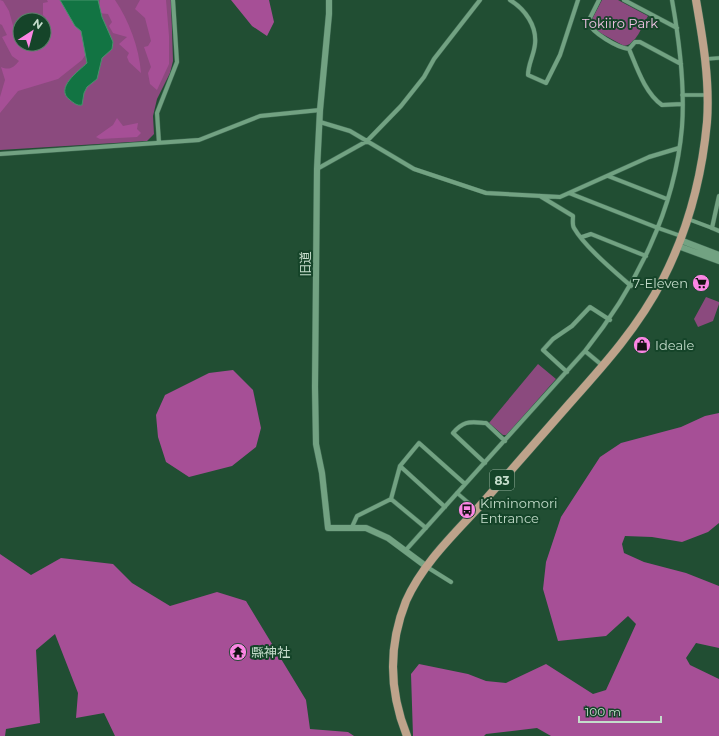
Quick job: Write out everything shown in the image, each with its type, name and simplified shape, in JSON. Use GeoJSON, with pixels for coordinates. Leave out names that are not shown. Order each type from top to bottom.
{"type":"FeatureCollection","features":[{"type":"Feature","properties":{"kind":"main road","name":"83"},"geometry":{"type":"LineString","coordinates":[[407,736],[399,715],[393,688],[393,650],[399,623],[407,599],[427,567],[618,348],[646,308],[663,278],[680,241],[699,181],[707,120],[705,59],[696,0]]}},
{"type":"Feature","properties":{"kind":"street"},"geometry":{"type":"LineString","coordinates":[[159,143],[157,113],[177,62],[173,0]]}},
{"type":"Feature","properties":{"kind":"street","name":"旧道"},"geometry":{"type":"LineString","coordinates":[[329,0],[317,169],[315,387],[316,444],[322,473],[328,528],[352,527]]}},
{"type":"Feature","properties":{"kind":"street"},"geometry":{"type":"LineString","coordinates":[[317,169],[367,141],[405,100],[424,76],[434,59],[480,0]]}},
{"type":"Feature","properties":{"kind":"street"},"geometry":{"type":"LineString","coordinates":[[510,0],[522,9],[534,30],[535,44],[528,68],[528,75],[546,83],[560,55],[578,0]]}},
{"type":"Feature","properties":{"kind":"street"},"geometry":{"type":"LineString","coordinates":[[599,0],[588,22],[590,27],[596,33],[629,49],[648,90],[656,101],[662,106],[682,104]]}},
{"type":"Feature","properties":{"kind":"street"},"geometry":{"type":"LineString","coordinates":[[624,0],[677,28]]}},
{"type":"Feature","properties":{"kind":"street"},"geometry":{"type":"LineString","coordinates":[[405,551],[585,351],[610,320],[631,286],[646,256],[658,228],[667,200],[676,171],[680,148],[682,125],[681,64],[672,0]]}},
{"type":"Feature","properties":{"kind":"street"},"geometry":{"type":"LineString","coordinates":[[629,49],[635,42],[640,42],[681,64]]}},
{"type":"Feature","properties":{"kind":"street"},"geometry":{"type":"LineString","coordinates":[[705,59],[719,58]]}},
{"type":"Feature","properties":{"kind":"street"},"geometry":{"type":"LineString","coordinates":[[682,95],[707,95]]}},
{"type":"Feature","properties":{"kind":"street"},"geometry":{"type":"LineString","coordinates":[[0,154],[199,140],[260,116],[320,110]]}},
{"type":"Feature","properties":{"kind":"street"},"geometry":{"type":"LineString","coordinates":[[320,122],[350,131],[414,169],[486,193],[560,197],[649,157],[680,148]]}},
{"type":"Feature","properties":{"kind":"street"},"geometry":{"type":"LineString","coordinates":[[608,176],[667,200]]}},
{"type":"Feature","properties":{"kind":"street"},"geometry":{"type":"LineString","coordinates":[[569,193],[658,228],[719,262]]}},
{"type":"Feature","properties":{"kind":"street"},"geometry":{"type":"LineString","coordinates":[[539,196],[572,216],[574,227],[582,237],[604,262],[631,286]]}},
{"type":"Feature","properties":{"kind":"street"},"geometry":{"type":"LineString","coordinates":[[552,203],[552,198],[554,196]]}},
{"type":"Feature","properties":{"kind":"street"},"geometry":{"type":"LineString","coordinates":[[712,228],[719,198]]}},
{"type":"Feature","properties":{"kind":"street"},"geometry":{"type":"LineString","coordinates":[[688,219],[719,231]]}},
{"type":"Feature","properties":{"kind":"street"},"geometry":{"type":"LineString","coordinates":[[582,237],[591,234],[646,256]]}},
{"type":"Feature","properties":{"kind":"street"},"geometry":{"type":"LineString","coordinates":[[680,241],[719,255]]}},
{"type":"Feature","properties":{"kind":"street"},"geometry":{"type":"LineString","coordinates":[[567,372],[543,350],[553,339],[572,326],[590,307],[610,320]]}},
{"type":"Feature","properties":{"kind":"street"},"geometry":{"type":"LineString","coordinates":[[585,351],[603,366]]}},
{"type":"Feature","properties":{"kind":"street"},"geometry":{"type":"LineString","coordinates":[[485,462],[453,433],[460,425],[468,422],[486,423],[505,441]]}},
{"type":"Feature","properties":{"kind":"street"},"geometry":{"type":"LineString","coordinates":[[451,582],[376,532],[366,528],[352,527],[357,516],[391,499],[400,466],[418,443],[465,484]]}},
{"type":"Feature","properties":{"kind":"street"},"geometry":{"type":"LineString","coordinates":[[400,466],[445,507]]}},
{"type":"Feature","properties":{"kind":"street"},"geometry":{"type":"LineString","coordinates":[[458,493],[476,509]]}},
{"type":"Feature","properties":{"kind":"street"},"geometry":{"type":"LineString","coordinates":[[391,499],[426,528]]}},
{"type":"Feature","properties":{"kind":"green space"},"geometry":{"type":"Polygon","coordinates":[[[0,0],[171,0],[173,61],[170,73],[157,99],[153,116],[154,134],[147,141],[0,150],[0,0]]]}},
{"type":"Feature","properties":{"kind":"green space","name":"Tokiiro Park"},"geometry":{"type":"Polygon","coordinates":[[[602,0],[618,0],[648,16],[635,39],[628,45],[624,46],[595,30],[590,23],[602,0]]]}},
{"type":"Feature","properties":{"kind":"green space"},"geometry":{"type":"Polygon","coordinates":[[[706,297],[719,302],[719,304],[713,321],[698,327],[694,319],[706,297]]]}},
{"type":"Feature","properties":{"kind":"green space"},"geometry":{"type":"Polygon","coordinates":[[[538,364],[556,379],[507,435],[503,435],[489,423],[538,364]]]}},
{"type":"Feature","properties":{"kind":"shaded area"},"geometry":{"type":"Polygon","coordinates":[[[0,0],[3,1],[9,11],[12,22],[12,52],[52,52],[52,12],[43,12],[43,3],[48,2],[47,0],[64,0],[81,23],[88,51],[82,60],[58,79],[18,91],[0,113],[0,97],[5,80],[1,67],[7,69],[12,68],[19,61],[12,56],[2,37],[7,35],[0,24],[0,0]]]}},
{"type":"Feature","properties":{"kind":"shaded area"},"geometry":{"type":"Polygon","coordinates":[[[60,0],[98,0],[102,17],[113,42],[112,49],[102,58],[97,79],[87,87],[84,93],[82,105],[77,105],[70,100],[66,95],[65,90],[66,85],[74,75],[87,63],[81,31],[75,26],[60,0]]]}},
{"type":"Feature","properties":{"kind":"shaded area"},"geometry":{"type":"Polygon","coordinates":[[[100,0],[115,0],[120,8],[129,25],[136,44],[141,73],[129,62],[127,57],[129,53],[119,44],[127,37],[113,33],[109,26],[112,22],[108,14],[98,13],[100,0]]]}},
{"type":"Feature","properties":{"kind":"shaded area"},"geometry":{"type":"Polygon","coordinates":[[[140,0],[166,0],[169,36],[169,64],[157,90],[150,84],[148,73],[151,67],[144,47],[148,46],[151,41],[145,18],[135,9],[140,0]]]}},
{"type":"Feature","properties":{"kind":"shaded area"},"geometry":{"type":"Polygon","coordinates":[[[231,0],[269,0],[274,22],[267,36],[252,26],[231,0]]]}},
{"type":"Feature","properties":{"kind":"shaded area"},"geometry":{"type":"Polygon","coordinates":[[[117,118],[123,126],[138,123],[137,129],[141,133],[137,137],[100,139],[96,137],[113,125],[117,118]]]}},
{"type":"Feature","properties":{"kind":"shaded area"},"geometry":{"type":"Polygon","coordinates":[[[233,370],[253,390],[261,428],[256,447],[232,466],[189,477],[166,462],[158,437],[156,415],[165,395],[209,373],[233,370]]]}},
{"type":"Feature","properties":{"kind":"shaded area"},"geometry":{"type":"Polygon","coordinates":[[[719,413],[719,523],[708,532],[682,542],[652,537],[625,536],[622,544],[624,553],[644,562],[686,573],[719,586],[719,648],[696,643],[686,658],[690,665],[719,679],[719,736],[551,736],[537,728],[486,734],[484,736],[413,736],[411,674],[419,664],[468,674],[486,681],[506,683],[546,664],[593,694],[606,690],[636,624],[628,616],[606,636],[558,641],[543,589],[546,562],[561,517],[600,457],[621,443],[681,427],[705,416],[719,413]]]}},
{"type":"Feature","properties":{"kind":"shaded area"},"geometry":{"type":"Polygon","coordinates":[[[0,554],[31,575],[61,558],[113,564],[132,583],[170,606],[217,592],[246,601],[306,700],[310,729],[348,732],[354,736],[115,736],[104,713],[76,718],[78,693],[55,634],[36,650],[40,723],[6,729],[5,736],[0,736],[0,554]]]}},
{"type":"Feature","properties":{"kind":"place","name":"7-Eleven"},"geometry":{"type":"Point","coordinates":[701,283]}},
{"type":"Feature","properties":{"kind":"place","name":"Ideale"},"geometry":{"type":"Point","coordinates":[642,345]}},
{"type":"Feature","properties":{"kind":"place","name":"Kiminomori Entrance"},"geometry":{"type":"Point","coordinates":[467,510]}},
{"type":"Feature","properties":{"kind":"place","name":"縣神社"},"geometry":{"type":"Point","coordinates":[238,652]}}]}
